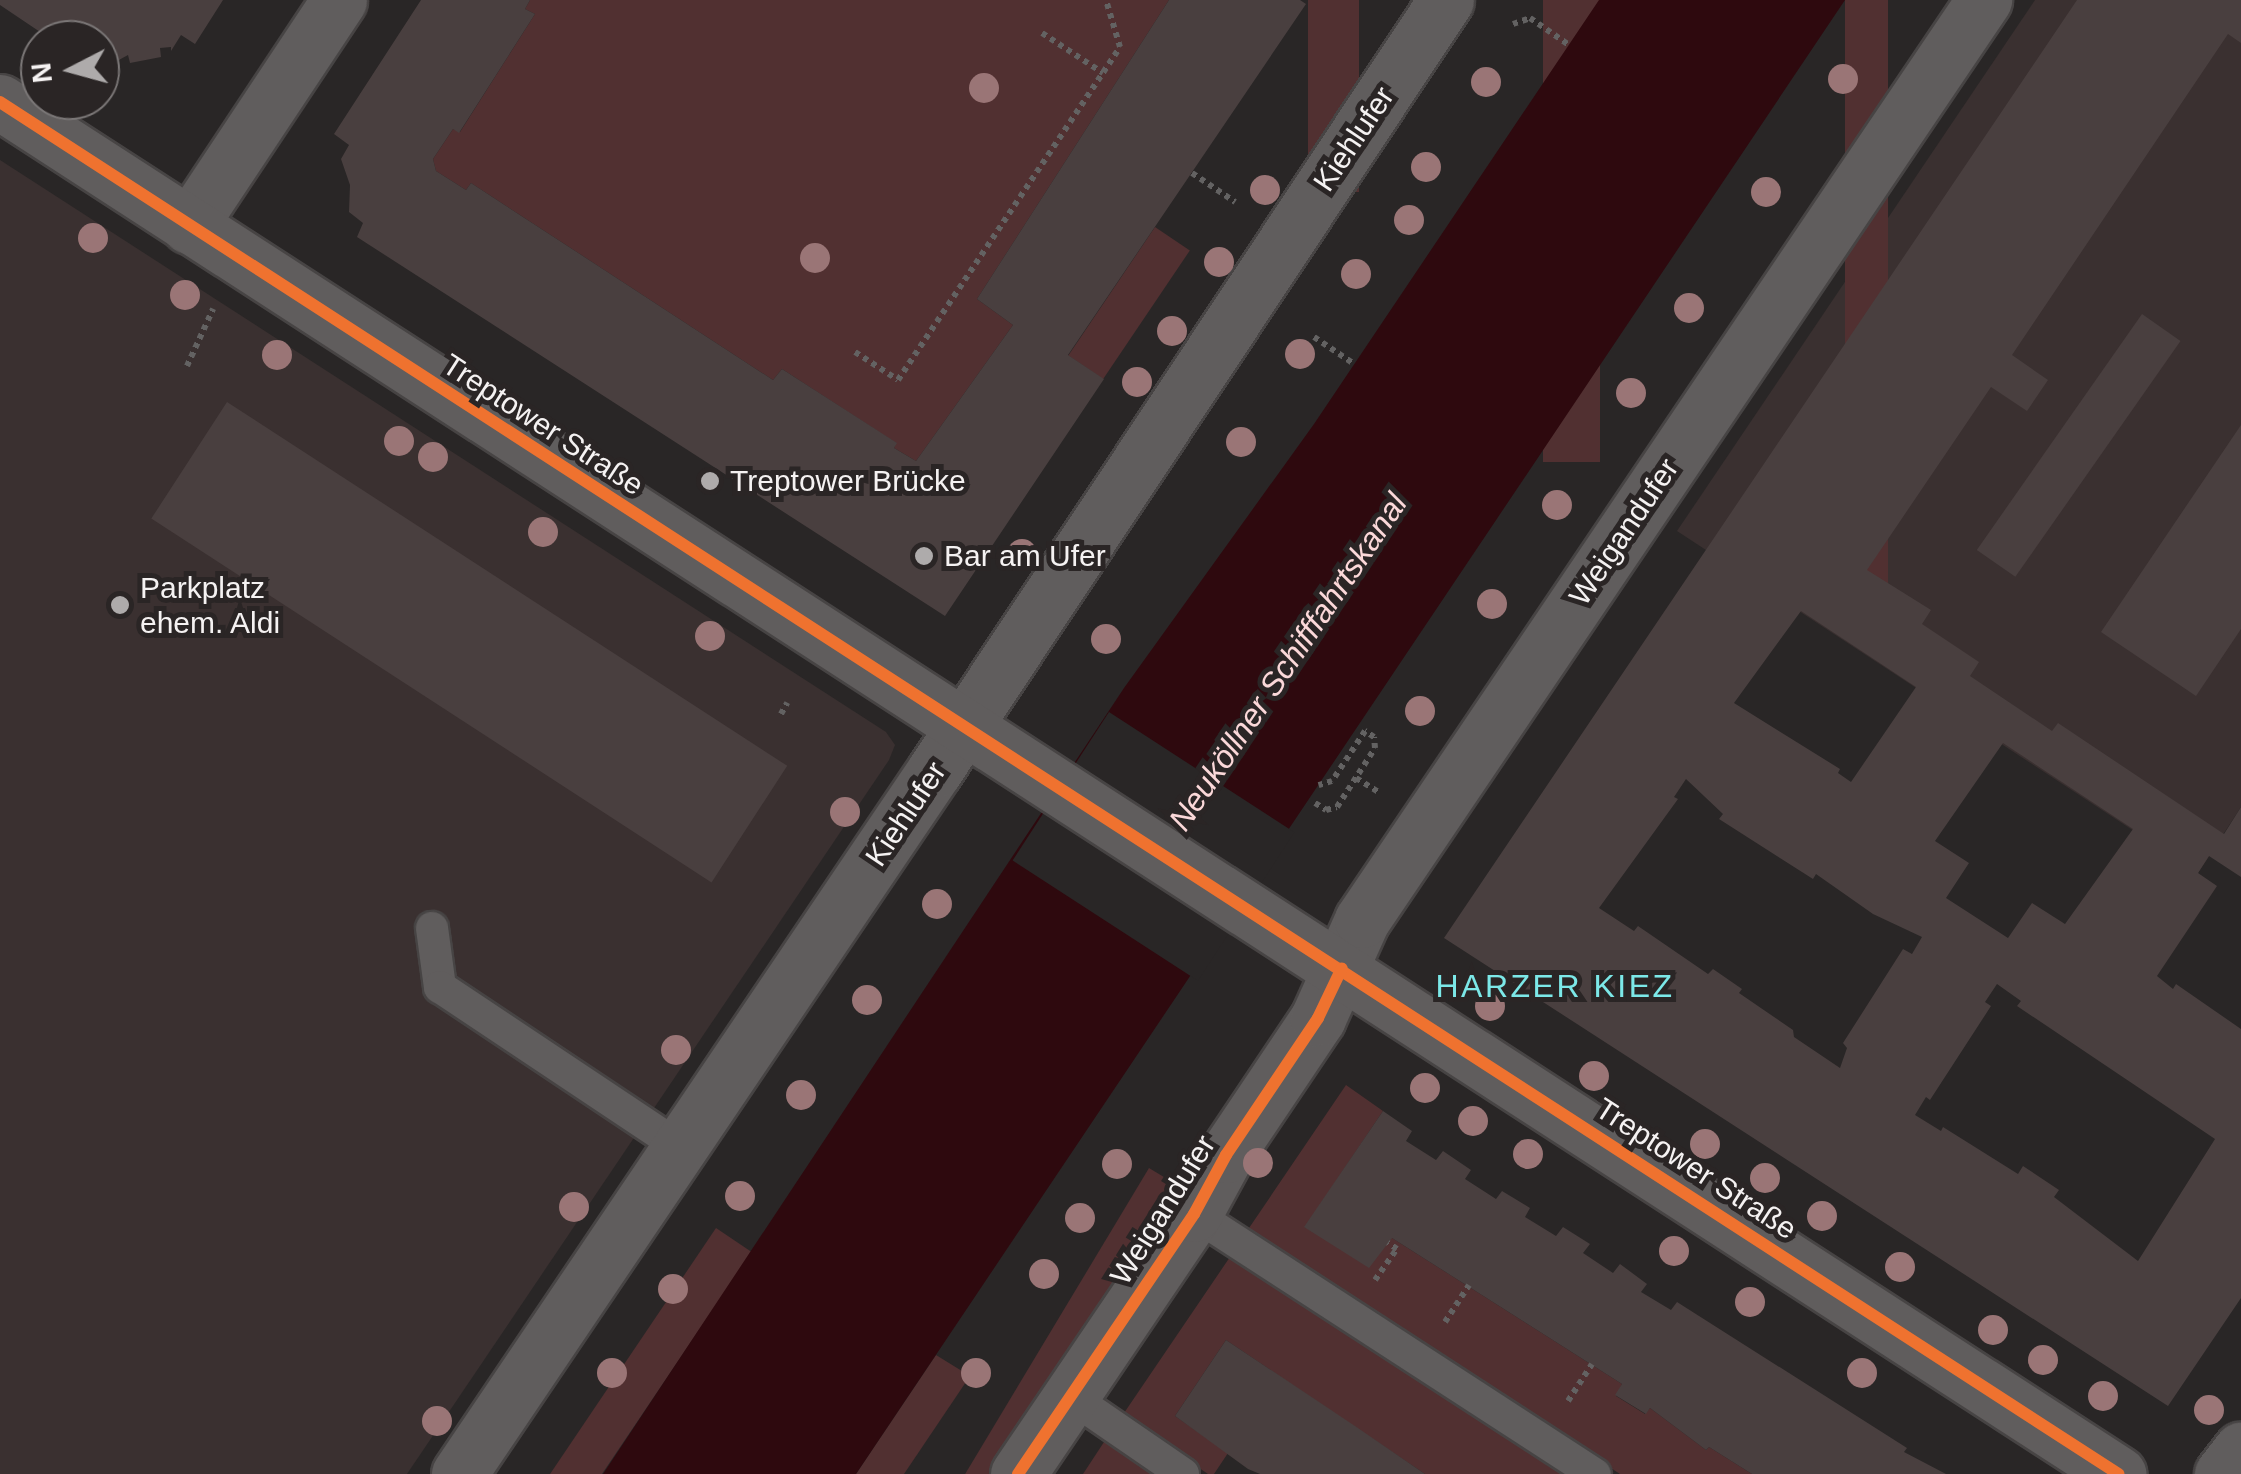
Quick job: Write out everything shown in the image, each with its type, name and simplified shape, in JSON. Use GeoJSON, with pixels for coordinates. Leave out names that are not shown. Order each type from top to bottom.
{"type":"FeatureCollection","features":[{"type":"Feature","properties":{"kind":"street"},"geometry":{"type":"LineString","coordinates":[[188,226],[340,0]]}},
{"type":"Feature","properties":{"kind":"street","name":"Kiehlufer"},"geometry":{"type":"LineString","coordinates":[[459,1474],[964,726],[1446,0]]}},
{"type":"Feature","properties":{"kind":"street","name":"Weigandufer"},"geometry":{"type":"LineString","coordinates":[[1018,1474],[1194,1214],[1226,1155],[1318,1018],[1362,920],[1984,0]]}},
{"type":"Feature","properties":{"kind":"street","name":"Treptower Straße"},"geometry":{"type":"LineString","coordinates":[[0,102],[2118,1474]]}},
{"type":"Feature","properties":{"kind":"street"},"geometry":{"type":"LineString","coordinates":[[2222,1474],[2241,1450]]}},
{"type":"Feature","properties":{"kind":"lane"},"geometry":{"type":"LineString","coordinates":[[432,928],[440,986],[681,1148]]}},
{"type":"Feature","properties":{"kind":"lane"},"geometry":{"type":"LineString","coordinates":[[1194,1214],[1596,1474]]}},
{"type":"Feature","properties":{"kind":"lane"},"geometry":{"type":"LineString","coordinates":[[1071,1398],[1183,1474]]}},
{"type":"Feature","properties":{"kind":"path"},"geometry":{"type":"LineString","coordinates":[[855,352],[898,380],[1120,47],[1106,0]]}},
{"type":"Feature","properties":{"kind":"path"},"geometry":{"type":"LineString","coordinates":[[1514,24],[1530,18],[1570,45]]}},
{"type":"Feature","properties":{"kind":"path"},"geometry":{"type":"LineString","coordinates":[[1042,33],[1103,74]]}},
{"type":"Feature","properties":{"kind":"path"},"geometry":{"type":"LineString","coordinates":[[1192,173],[1235,202]]}},
{"type":"Feature","properties":{"kind":"path"},"geometry":{"type":"LineString","coordinates":[[1314,338],[1354,364]]}},
{"type":"Feature","properties":{"kind":"path"},"geometry":{"type":"LineString","coordinates":[[710,482],[715,473]]}},
{"type":"Feature","properties":{"kind":"path"},"geometry":{"type":"LineString","coordinates":[[781,714],[788,703]]}},
{"type":"Feature","properties":{"kind":"path"},"geometry":{"type":"LineString","coordinates":[[1316,802],[1332,810],[1377,742],[1365,731],[1332,781],[1318,786]]}},
{"type":"Feature","properties":{"kind":"path"},"geometry":{"type":"LineString","coordinates":[[1356,778],[1378,792]]}},
{"type":"Feature","properties":{"kind":"shaded area"},"geometry":{"type":"Polygon","coordinates":[[[530,0],[1169,0],[977,299],[1013,325],[916,461],[894,448],[896,443],[782,369],[773,380],[471,183],[466,190],[436,171],[433,159],[453,129],[460,132],[535,14],[525,9],[530,0]]]}},
{"type":"Feature","properties":{"kind":"shaded area"},"geometry":{"type":"Polygon","coordinates":[[[1308,0],[1359,0],[1359,192],[1308,192],[1308,0]]]}},
{"type":"Feature","properties":{"kind":"shaded area"},"geometry":{"type":"Polygon","coordinates":[[[1543,0],[1600,0],[1600,462],[1543,462],[1543,0]]]}},
{"type":"Feature","properties":{"kind":"shaded area"},"geometry":{"type":"Polygon","coordinates":[[[1845,0],[1888,0],[1888,597],[1845,597],[1845,0]]]}},
{"type":"Feature","properties":{"kind":"shaded area"},"geometry":{"type":"Polygon","coordinates":[[[2035,0],[2241,0],[2241,807],[2198,873],[1677,531],[2035,0]]]}},
{"type":"Feature","properties":{"kind":"shaded area"},"geometry":{"type":"Polygon","coordinates":[[[0,160],[886,732],[895,745],[889,760],[407,1474],[0,1474],[0,160]]]}},
{"type":"Feature","properties":{"kind":"shaded area"},"geometry":{"type":"Polygon","coordinates":[[[1155,227],[1190,250],[1103,379],[1068,356],[1155,227]]]}},
{"type":"Feature","properties":{"kind":"shaded area"},"geometry":{"type":"Polygon","coordinates":[[[1346,1085],[1383,1111],[1305,1227],[1392,1238],[1622,1384],[1616,1396],[1645,1414],[1650,1408],[1706,1450],[1709,1447],[1752,1474],[1620,1474],[1247,1231],[1346,1085]]]}},
{"type":"Feature","properties":{"kind":"shaded area"},"geometry":{"type":"Polygon","coordinates":[[[1149,1168],[1174,1183],[999,1474],[965,1474],[1149,1168]]]}},
{"type":"Feature","properties":{"kind":"shaded area"},"geometry":{"type":"Polygon","coordinates":[[[716,1228],[752,1252],[602,1474],[550,1474],[716,1228]]]}},
{"type":"Feature","properties":{"kind":"shaded area"},"geometry":{"type":"Polygon","coordinates":[[[1232,1254],[1571,1474],[1425,1474],[1226,1340],[1175,1416],[1228,1453],[1214,1474],[1208,1474],[1122,1416],[1232,1254]]]}},
{"type":"Feature","properties":{"kind":"shaded area"},"geometry":{"type":"Polygon","coordinates":[[[936,1355],[970,1376],[904,1474],[856,1474],[936,1355]]]}},
{"type":"Feature","properties":{"kind":"shaded area"},"geometry":{"type":"Polygon","coordinates":[[[1106,1439],[1159,1474],[1083,1474],[1106,1439]]]}},
{"type":"Feature","properties":{"kind":"water","name":"Neuköllner Schifffahrtskanal"},"geometry":{"type":"Polygon","coordinates":[[[1599,0],[1845,0],[856,1474],[603,1474],[1124,688],[1314,424],[1599,0]]]}},
{"type":"Feature","properties":{"kind":"pier"},"geometry":{"type":"Polygon","coordinates":[[[1109,712],[1294,832],[1198,981],[1013,860],[1109,712]]]}},
{"type":"Feature","properties":{"kind":"building"},"geometry":{"type":"Polygon","coordinates":[[[0,0],[223,0],[195,44],[181,35],[171,51],[171,47],[160,48],[161,57],[130,63],[128,55],[120,59],[120,20],[22,20],[0,5],[0,0]]]}},
{"type":"Feature","properties":{"kind":"building"},"geometry":{"type":"Polygon","coordinates":[[[421,0],[530,0],[525,9],[535,14],[459,133],[453,129],[433,159],[436,171],[466,190],[471,183],[773,380],[782,369],[897,443],[894,448],[916,461],[1013,325],[977,299],[1169,0],[1300,0],[1306,4],[1068,355],[1104,379],[945,616],[357,237],[363,223],[349,212],[350,185],[341,159],[349,145],[334,134],[421,0]]]}},
{"type":"Feature","properties":{"kind":"building"},"geometry":{"type":"Polygon","coordinates":[[[2077,0],[2241,0],[2241,43],[2228,34],[2012,355],[2048,380],[2027,411],[1991,387],[1867,570],[1931,610],[1922,624],[1979,662],[1970,676],[2052,731],[2058,723],[2224,834],[2241,807],[2241,877],[2209,856],[2198,873],[2217,886],[2157,976],[2173,989],[2176,984],[2241,1029],[2241,1298],[2168,1406],[1444,938],[2077,0]],[[1801,611],[1734,703],[1840,769],[1838,773],[1851,782],[1916,687],[1801,611]],[[2003,743],[1935,841],[1969,863],[1946,898],[2008,938],[2032,903],[2065,924],[2133,829],[2003,743]],[[1686,779],[1674,797],[1678,799],[1599,908],[1634,931],[1638,926],[1708,974],[1713,969],[1742,989],[1739,993],[1793,1030],[1794,1037],[1840,1068],[1847,1048],[1843,1043],[1903,949],[1912,954],[1922,937],[1873,914],[1816,874],[1813,879],[1719,819],[1723,814],[1686,779]],[[1997,984],[1985,1002],[1991,1006],[1930,1100],[1926,1097],[1915,1115],[1941,1131],[1943,1127],[2018,1174],[2023,1166],[2059,1190],[2054,1197],[2138,1261],[2215,1139],[2017,1006],[2021,1001],[1997,984]]]}},
{"type":"Feature","properties":{"kind":"building"},"geometry":{"type":"Polygon","coordinates":[[[2142,314],[2181,341],[2015,577],[1977,550],[2142,314]]]}},
{"type":"Feature","properties":{"kind":"building"},"geometry":{"type":"Polygon","coordinates":[[[227,402],[787,766],[712,882],[151,519],[227,402]]]}},
{"type":"Feature","properties":{"kind":"building"},"geometry":{"type":"Polygon","coordinates":[[[2241,425],[2241,629],[2196,696],[2101,632],[2241,425]]]}},
{"type":"Feature","properties":{"kind":"building"},"geometry":{"type":"Polygon","coordinates":[[[1383,1111],[1412,1131],[1406,1141],[1436,1160],[1443,1151],[1471,1170],[1465,1179],[1496,1199],[1502,1191],[1530,1208],[1525,1217],[1556,1236],[1563,1227],[1590,1244],[1583,1253],[1613,1273],[1620,1264],[1647,1284],[1641,1292],[1671,1310],[1677,1302],[1907,1448],[1904,1452],[1946,1474],[1752,1474],[1709,1447],[1706,1450],[1650,1408],[1646,1414],[1615,1395],[1622,1384],[1392,1238],[1369,1268],[1304,1227],[1383,1111]]]}},
{"type":"Feature","properties":{"kind":"building"},"geometry":{"type":"Polygon","coordinates":[[[1226,1340],[1425,1474],[1260,1474],[1248,1469],[1175,1416],[1226,1340]]]}},
{"type":"Feature","properties":{"kind":"cycle path"},"geometry":{"type":"LineString","coordinates":[[0,102],[2118,1474]]}},
{"type":"Feature","properties":{"kind":"cycle path"},"geometry":{"type":"LineString","coordinates":[[1018,1474],[1194,1214],[1226,1155],[1318,1018],[1342,968]]}},
{"type":"Feature","properties":{"kind":"place","name":"Treptower Brücke"},"geometry":{"type":"Point","coordinates":[710,481]}},
{"type":"Feature","properties":{"kind":"place","name":"Bar am Ufer"},"geometry":{"type":"Point","coordinates":[924,556]}},
{"type":"Feature","properties":{"kind":"place","name":"Parkplatz ehem. Aldi"},"geometry":{"type":"Point","coordinates":[120,605]}},
{"type":"Feature","properties":{"kind":"district","name":"HARZER KIEZ"},"geometry":{"type":"Point","coordinates":[1555,986]}}]}
